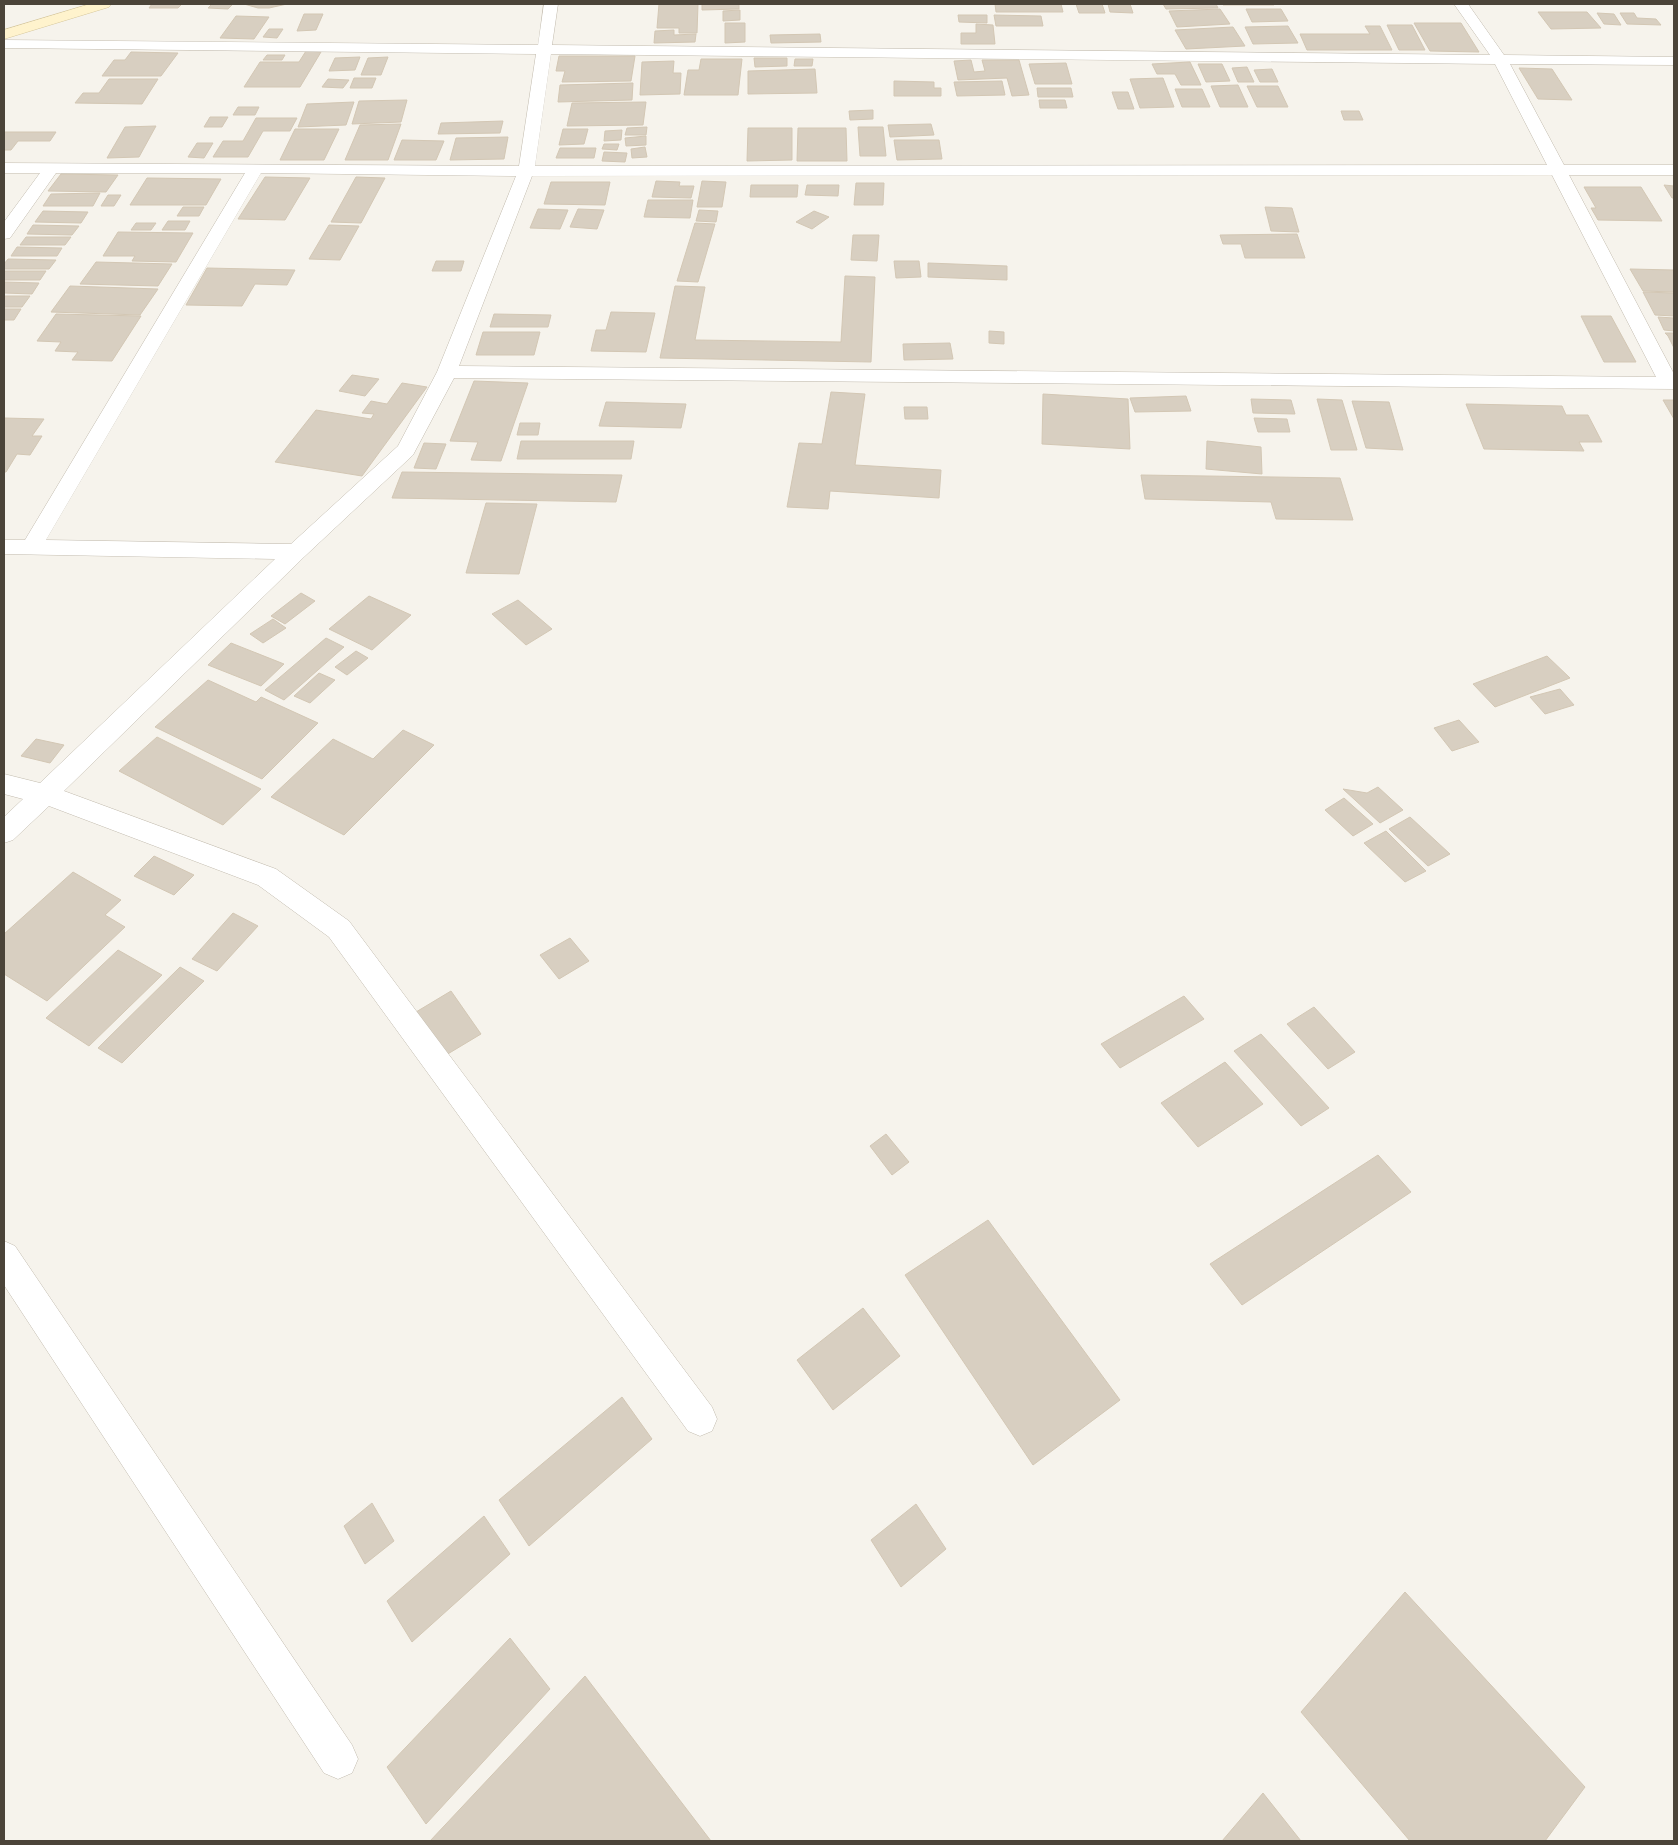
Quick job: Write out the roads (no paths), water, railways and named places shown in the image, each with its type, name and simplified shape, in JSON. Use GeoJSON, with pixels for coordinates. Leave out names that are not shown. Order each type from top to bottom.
{"type":"FeatureCollection","features":[{"type":"Feature","properties":{"kind":"street"},"geometry":{"type":"LineString","coordinates":[[4,35],[104,4]]}},
{"type":"Feature","properties":{"kind":"street"},"geometry":{"type":"LineString","coordinates":[[4,833],[296,552],[406,450],[447,372],[526,171],[551,4]]}},
{"type":"Feature","properties":{"kind":"street"},"geometry":{"type":"LineString","coordinates":[[447,372],[1672,383],[1500,60],[1461,4]]}},
{"type":"Feature","properties":{"kind":"street"},"geometry":{"type":"LineString","coordinates":[[4,44],[1674,61]]}},
{"type":"Feature","properties":{"kind":"street"},"geometry":{"type":"LineString","coordinates":[[4,168],[526,171],[1674,170]]}},
{"type":"Feature","properties":{"kind":"street"},"geometry":{"type":"LineString","coordinates":[[30,548],[256,168]]}},
{"type":"Feature","properties":{"kind":"street"},"geometry":{"type":"LineString","coordinates":[[4,234],[51,169]]}},
{"type":"Feature","properties":{"kind":"street"},"geometry":{"type":"LineString","coordinates":[[4,548],[296,552]]}},
{"type":"Feature","properties":{"kind":"street"},"geometry":{"type":"LineString","coordinates":[[4,784],[45,794],[267,877],[339,929],[700,1419]]}},
{"type":"Feature","properties":{"kind":"street"},"geometry":{"type":"LineString","coordinates":[[4,1257],[338,1759]]}}]}
